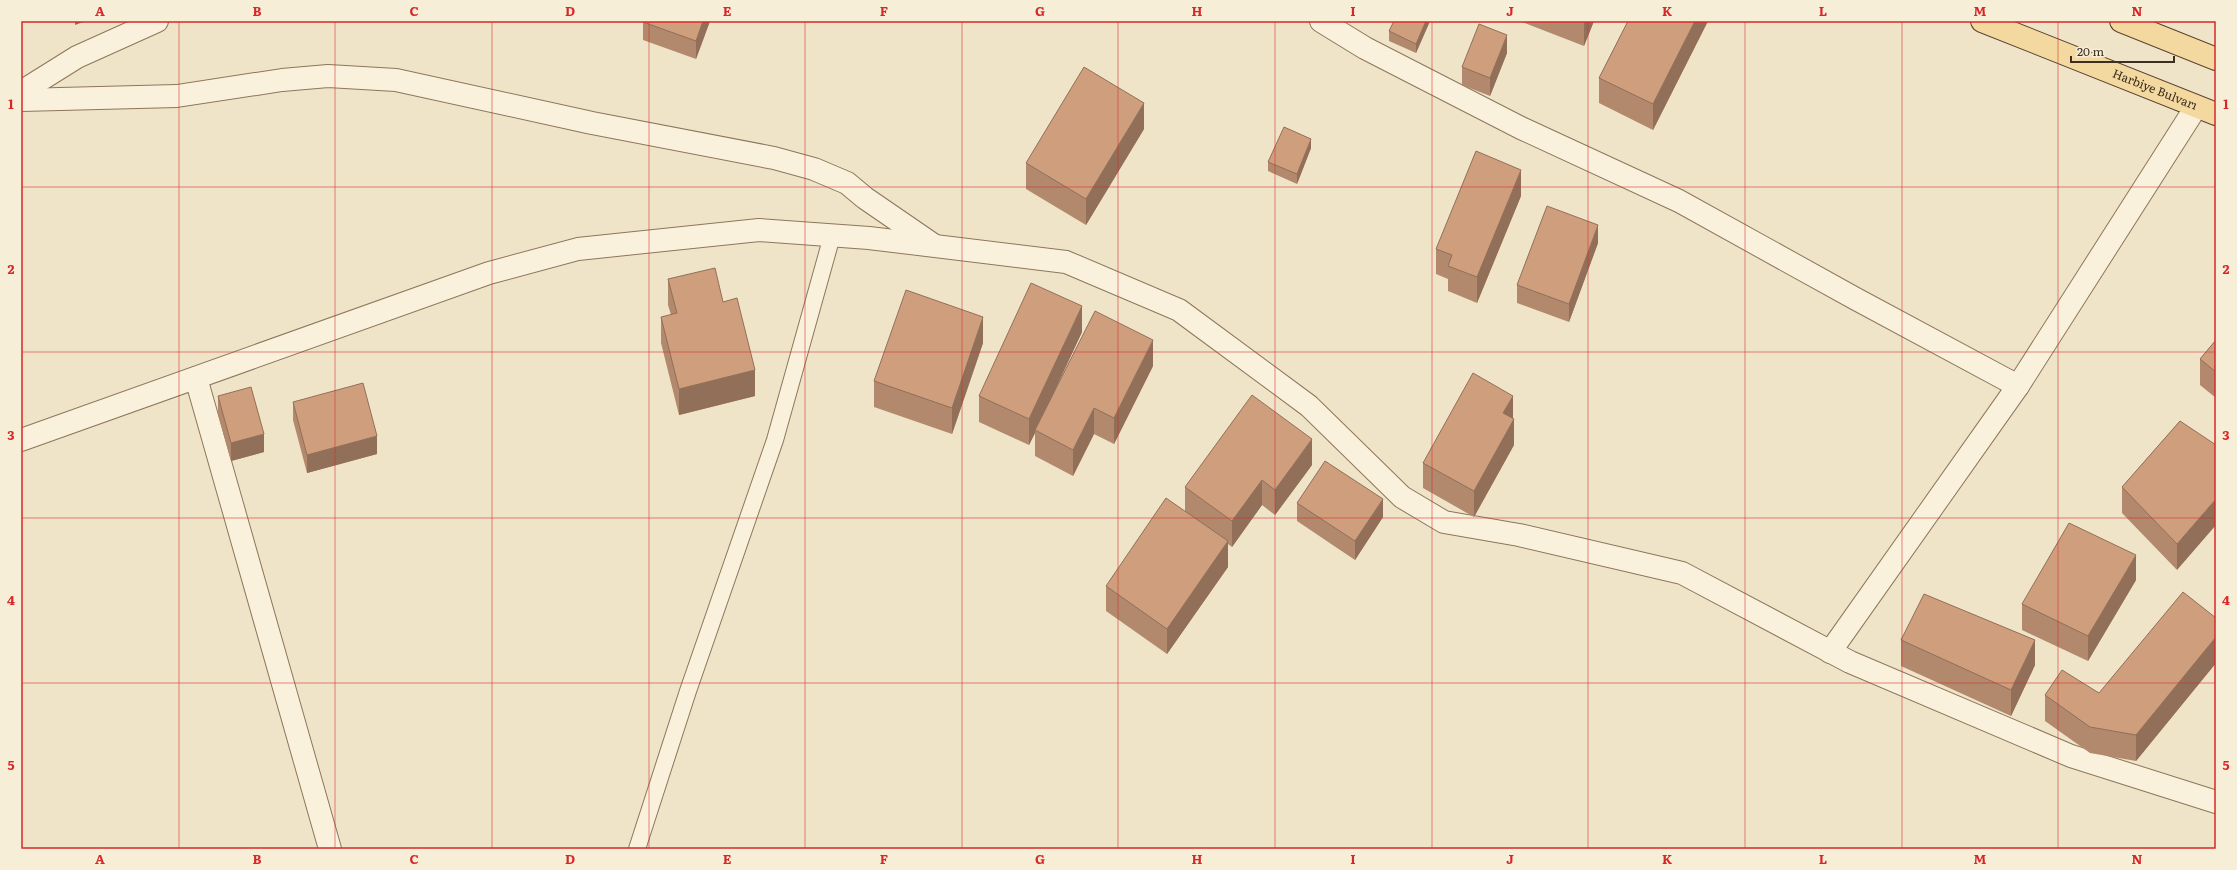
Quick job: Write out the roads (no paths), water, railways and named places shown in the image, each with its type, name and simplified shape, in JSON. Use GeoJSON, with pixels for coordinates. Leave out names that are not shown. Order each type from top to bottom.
{"type":"FeatureCollection","features":[{"type":"Feature","properties":{"kind":"main road","name":"Harbiye Bulvarı"},"geometry":{"type":"LineString","coordinates":[[1982,21],[2206,110]]}},
{"type":"Feature","properties":{"kind":"main road"},"geometry":{"type":"LineString","coordinates":[[2121,21],[2216,59]]}},
{"type":"Feature","properties":{"kind":"street"},"geometry":{"type":"LineString","coordinates":[[21,92],[77,57],[157,21]]}},
{"type":"Feature","properties":{"kind":"street"},"geometry":{"type":"LineString","coordinates":[[1321,21],[1365,48],[1521,128],[1679,201],[2018,386]]}},
{"type":"Feature","properties":{"kind":"street"},"geometry":{"type":"LineString","coordinates":[[21,100],[177,96],[282,80],[328,76],[396,80],[584,121],[774,158],[814,169],[847,183],[865,198],[936,246]]}},
{"type":"Feature","properties":{"kind":"street"},"geometry":{"type":"LineString","coordinates":[[1830,652],[2018,386],[2206,110]]}},
{"type":"Feature","properties":{"kind":"street"},"geometry":{"type":"LineString","coordinates":[[21,440],[489,273],[578,250],[759,230],[936,246],[1066,262],[1179,310],[1309,406],[1402,497],[1444,522],[1519,535],[1682,573],[1830,652],[2071,756],[2216,802]]}},
{"type":"Feature","properties":{"kind":"street"},"geometry":{"type":"LineString","coordinates":[[196,378],[330,849]]}},
{"type":"Feature","properties":{"kind":"lane"},"geometry":{"type":"LineString","coordinates":[[637,849],[688,691],[775,440],[832,236]]}}]}
